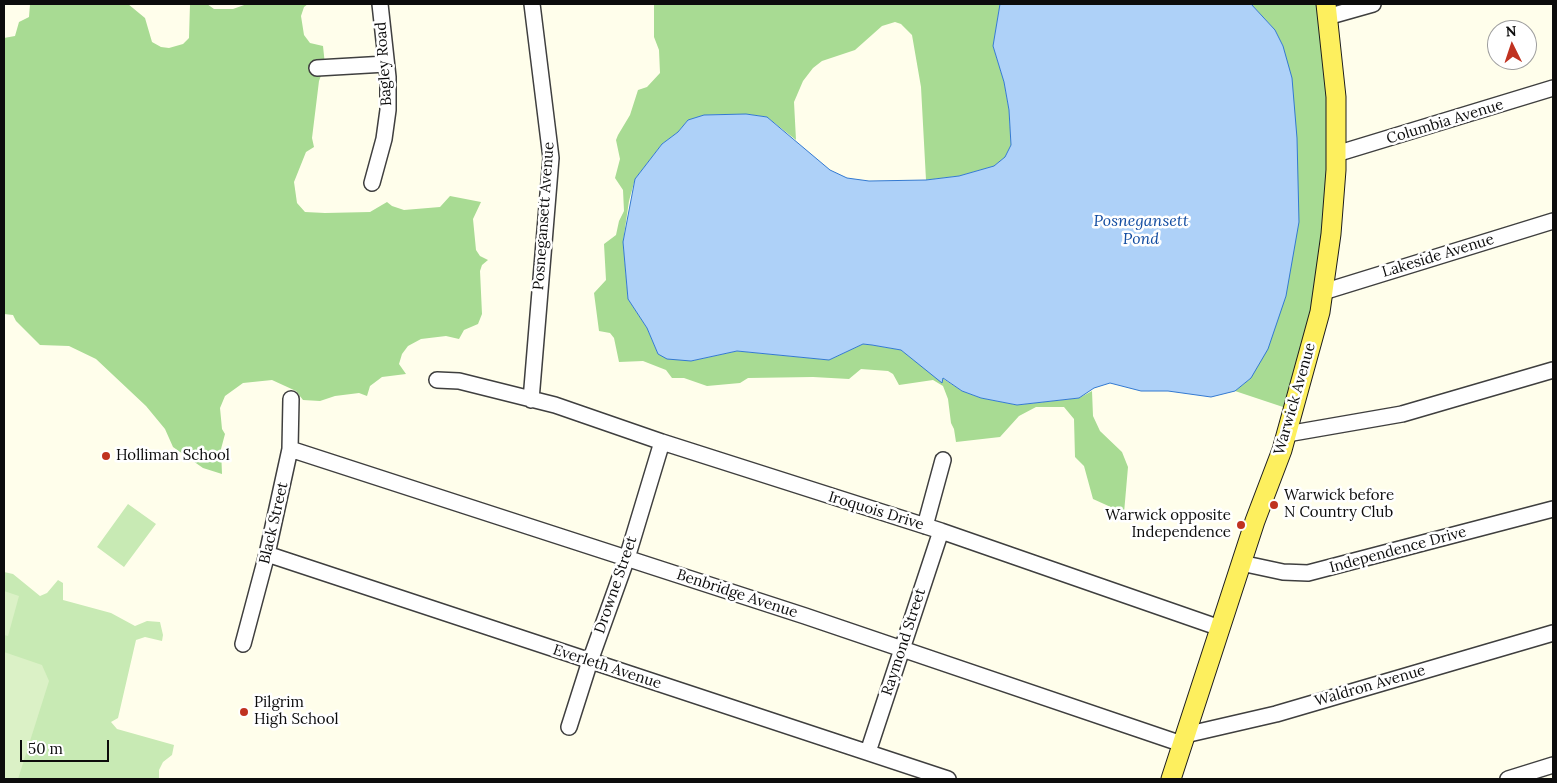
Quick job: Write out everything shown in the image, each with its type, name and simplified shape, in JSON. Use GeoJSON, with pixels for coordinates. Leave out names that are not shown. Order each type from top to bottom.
{"type":"FeatureCollection","features":[{"type":"Feature","properties":{"kind":"main road","name":"Warwick Avenue"},"geometry":{"type":"LineString","coordinates":[[1171,779],[1241,563],[1287,434],[1323,292],[1331,234],[1336,154],[1336,97],[1327,11]]}},
{"type":"Feature","properties":{"kind":"street","name":"Bagley Road"},"geometry":{"type":"LineString","coordinates":[[372,183],[384,139],[388,110],[380,4]]}},
{"type":"Feature","properties":{"kind":"street","name":"Posnegansett Avenue"},"geometry":{"type":"LineString","coordinates":[[531,400],[551,158],[532,4]]}},
{"type":"Feature","properties":{"kind":"street"},"geometry":{"type":"LineString","coordinates":[[1327,11],[1372,4]]}},
{"type":"Feature","properties":{"kind":"street"},"geometry":{"type":"LineString","coordinates":[[317,68],[386,64]]}},
{"type":"Feature","properties":{"kind":"street","name":"Columbia Avenue"},"geometry":{"type":"LineString","coordinates":[[1336,154],[1553,88]]}},
{"type":"Feature","properties":{"kind":"street","name":"Lakeside Avenue"},"geometry":{"type":"LineString","coordinates":[[1323,292],[1553,221]]}},
{"type":"Feature","properties":{"kind":"street"},"geometry":{"type":"LineString","coordinates":[[1287,434],[1402,414],[1553,370]]}},
{"type":"Feature","properties":{"kind":"street","name":"Iroquois Drive"},"geometry":{"type":"LineString","coordinates":[[437,380],[459,381],[555,405],[662,442],[941,531],[1220,628]]}},
{"type":"Feature","properties":{"kind":"street","name":"Black Street"},"geometry":{"type":"LineString","coordinates":[[243,644],[267,554],[290,449],[291,399]]}},
{"type":"Feature","properties":{"kind":"street","name":"Drowne Street"},"geometry":{"type":"LineString","coordinates":[[569,727],[626,558],[662,442]]}},
{"type":"Feature","properties":{"kind":"street","name":"Benbridge Avenue"},"geometry":{"type":"LineString","coordinates":[[290,449],[902,650],[1184,740]]}},
{"type":"Feature","properties":{"kind":"street"},"geometry":{"type":"LineString","coordinates":[[925,526],[942,460]]}},
{"type":"Feature","properties":{"kind":"street","name":"Independence Drive"},"geometry":{"type":"LineString","coordinates":[[1241,563],[1283,572],[1308,573],[1553,509]]}},
{"type":"Feature","properties":{"kind":"street","name":"Raymond Street"},"geometry":{"type":"LineString","coordinates":[[868,752],[941,531]]}},
{"type":"Feature","properties":{"kind":"street","name":"Everleth Avenue"},"geometry":{"type":"LineString","coordinates":[[267,554],[948,779]]}},
{"type":"Feature","properties":{"kind":"street","name":"Waldron Avenue"},"geometry":{"type":"LineString","coordinates":[[1184,740],[1553,633]]}},
{"type":"Feature","properties":{"kind":"street"},"geometry":{"type":"LineString","coordinates":[[1508,779],[1553,765]]}},
{"type":"Feature","properties":{"kind":"green space"},"geometry":{"type":"Polygon","coordinates":[[[30,4],[128,4],[145,18],[152,42],[161,47],[169,48],[183,44],[189,38],[190,4],[207,4],[214,9],[233,9],[247,4],[308,4],[304,7],[301,16],[304,35],[310,43],[323,46],[325,65],[319,81],[312,138],[314,147],[306,152],[294,182],[297,203],[305,212],[325,213],[370,212],[387,202],[404,210],[440,207],[450,196],[481,202],[473,219],[476,250],[480,256],[488,260],[482,265],[480,271],[482,314],[478,324],[464,330],[459,339],[446,336],[421,339],[408,346],[402,354],[399,364],[406,374],[382,377],[370,386],[367,396],[359,393],[335,396],[320,401],[303,400],[296,391],[272,380],[243,383],[225,396],[220,408],[222,429],[225,434],[221,449],[222,474],[203,468],[173,447],[165,429],[146,406],[96,359],[69,346],[40,345],[16,321],[13,315],[4,314],[4,38],[15,36],[19,22],[29,17],[30,4]]]}},
{"type":"Feature","properties":{"kind":"green space"},"geometry":{"type":"Polygon","coordinates":[[[654,4],[1000,4],[993,46],[1004,82],[1009,110],[1011,145],[1005,157],[994,166],[959,176],[926,180],[921,87],[912,35],[901,24],[895,22],[882,26],[855,50],[822,61],[813,68],[803,81],[794,102],[796,140],[767,117],[746,114],[705,115],[688,120],[678,132],[662,144],[635,179],[629,201],[623,242],[628,299],[647,328],[658,354],[691,361],[737,351],[829,360],[863,344],[901,350],[942,382],[942,378],[962,391],[981,398],[1017,405],[1079,398],[1092,391],[1093,416],[1100,431],[1122,452],[1128,467],[1124,513],[1093,499],[1084,466],[1075,457],[1074,419],[1064,407],[1036,407],[1019,416],[1000,437],[956,442],[948,399],[943,386],[933,380],[899,385],[893,374],[888,371],[861,369],[849,379],[813,377],[748,378],[740,383],[707,386],[684,378],[672,378],[666,370],[643,361],[619,362],[614,338],[610,333],[599,331],[594,293],[606,280],[604,244],[616,235],[619,221],[624,211],[623,190],[615,178],[620,159],[616,140],[630,115],[638,90],[647,87],[660,73],[659,50],[654,37],[654,4]]]}},
{"type":"Feature","properties":{"kind":"green space"},"geometry":{"type":"Polygon","coordinates":[[[1251,4],[1327,4],[1332,234],[1292,410],[1235,391],[1251,378],[1286,296],[1283,46],[1275,30],[1251,4]]]}},
{"type":"Feature","properties":{"kind":"green space"},"geometry":{"type":"Polygon","coordinates":[[[128,504],[156,524],[124,567],[97,547],[128,504]]]}},
{"type":"Feature","properties":{"kind":"green space"},"geometry":{"type":"Polygon","coordinates":[[[4,572],[13,574],[40,596],[47,593],[58,580],[63,583],[63,600],[111,613],[135,626],[147,621],[160,622],[163,635],[162,641],[145,637],[136,640],[118,718],[111,722],[117,729],[174,745],[172,755],[163,762],[159,770],[159,779],[4,779],[4,572]]]}},
{"type":"Feature","properties":{"kind":"green space"},"geometry":{"type":"Polygon","coordinates":[[[4,591],[19,596],[8,636],[4,635],[4,591]]]}},
{"type":"Feature","properties":{"kind":"green space"},"geometry":{"type":"Polygon","coordinates":[[[4,652],[42,665],[49,681],[18,779],[4,779],[4,652]]]}},
{"type":"Feature","properties":{"kind":"water","name":"Posnegansett Pond"},"geometry":{"type":"Polygon","coordinates":[[[1000,4],[1251,4],[1275,30],[1283,46],[1292,78],[1297,138],[1299,222],[1286,296],[1268,349],[1251,378],[1235,391],[1211,397],[1168,391],[1141,391],[1110,383],[1094,388],[1079,398],[1017,405],[981,398],[962,391],[943,378],[942,383],[901,350],[872,345],[863,344],[829,360],[737,351],[691,361],[667,359],[658,354],[647,328],[628,299],[623,242],[635,179],[662,144],[678,132],[688,120],[704,115],[746,114],[767,117],[830,170],[847,178],[869,181],[926,180],[959,176],[994,166],[1005,157],[1011,145],[1009,110],[1004,82],[993,46],[1000,4]]]}},
{"type":"Feature","properties":{"kind":"place","name":"Holliman School"},"geometry":{"type":"Point","coordinates":[106,456]}},
{"type":"Feature","properties":{"kind":"place","name":"Warwick before N Country Club"},"geometry":{"type":"Point","coordinates":[1274,505]}},
{"type":"Feature","properties":{"kind":"place","name":"Warwick opposite Independence"},"geometry":{"type":"Point","coordinates":[1241,525]}},
{"type":"Feature","properties":{"kind":"place","name":"Pilgrim High School"},"geometry":{"type":"Point","coordinates":[244,712]}}]}
